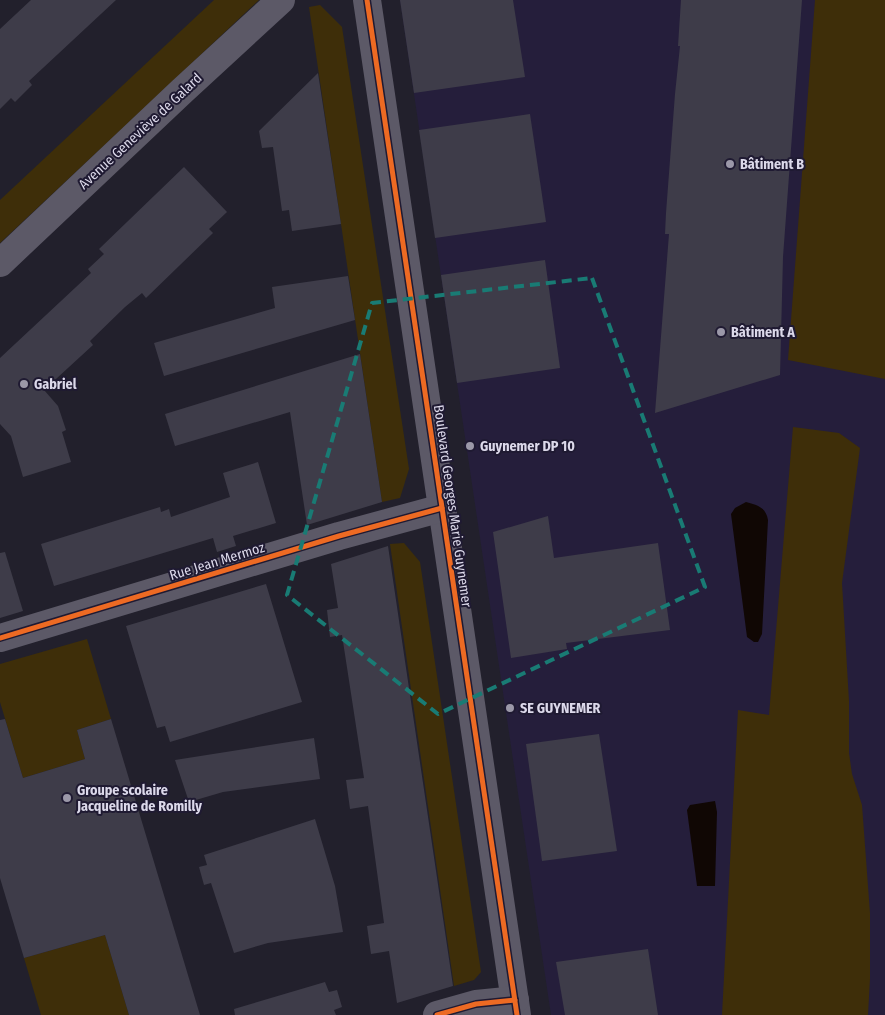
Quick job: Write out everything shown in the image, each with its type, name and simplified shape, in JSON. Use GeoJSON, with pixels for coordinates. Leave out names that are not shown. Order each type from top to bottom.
{"type":"FeatureCollection","features":[{"type":"Feature","properties":{"kind":"street","name":"Avenue Geneviève de Galard"},"geometry":{"type":"LineString","coordinates":[[0,263],[281,0]]}},
{"type":"Feature","properties":{"kind":"street","name":"Boulevard Georges Marie Guynemer"},"geometry":{"type":"LineString","coordinates":[[367,0],[516,1007]]}},
{"type":"Feature","properties":{"kind":"street","name":"Rue Jean Mermoz"},"geometry":{"type":"LineString","coordinates":[[0,638],[339,536],[442,508]]}},
{"type":"Feature","properties":{"kind":"street"},"geometry":{"type":"LineString","coordinates":[[437,1015],[476,1004],[516,1007]]}},
{"type":"Feature","properties":{"kind":"highlighted area"},"geometry":{"type":"Polygon","coordinates":[[[592,278],[705,587],[438,714],[287,595],[372,303],[592,278]]]}},
{"type":"Feature","properties":{"kind":"shaded area"},"geometry":{"type":"Polygon","coordinates":[[[214,0],[259,0],[0,243],[0,200],[214,0]]]}},
{"type":"Feature","properties":{"kind":"shaded area"},"geometry":{"type":"Polygon","coordinates":[[[400,0],[885,0],[885,1015],[551,1015],[400,0]]]}},
{"type":"Feature","properties":{"kind":"shaded area"},"geometry":{"type":"Polygon","coordinates":[[[815,0],[885,0],[885,379],[788,360],[815,0]]]}},
{"type":"Feature","properties":{"kind":"shaded area"},"geometry":{"type":"Polygon","coordinates":[[[320,5],[342,27],[409,469],[400,498],[382,502],[309,7],[320,5]]]}},
{"type":"Feature","properties":{"kind":"shaded area"},"geometry":{"type":"Polygon","coordinates":[[[793,427],[839,433],[860,448],[842,583],[849,701],[849,753],[852,774],[862,805],[870,913],[868,1015],[722,1015],[738,710],[769,715],[793,427]]]}},
{"type":"Feature","properties":{"kind":"shaded area"},"geometry":{"type":"Polygon","coordinates":[[[746,502],[763,509],[768,520],[762,634],[758,642],[754,642],[747,637],[731,514],[735,508],[746,502]]]}},
{"type":"Feature","properties":{"kind":"shaded area"},"geometry":{"type":"Polygon","coordinates":[[[404,543],[420,562],[481,972],[474,980],[454,986],[390,544],[404,543]]]}},
{"type":"Feature","properties":{"kind":"shaded area"},"geometry":{"type":"Polygon","coordinates":[[[87,639],[111,719],[77,730],[85,759],[23,778],[0,702],[0,664],[87,639]]]}},
{"type":"Feature","properties":{"kind":"shaded area"},"geometry":{"type":"Polygon","coordinates":[[[715,801],[717,812],[715,886],[697,886],[687,810],[690,805],[715,801]]]}},
{"type":"Feature","properties":{"kind":"shaded area"},"geometry":{"type":"Polygon","coordinates":[[[105,935],[129,1015],[41,1015],[24,958],[105,935]]]}},
{"type":"Feature","properties":{"kind":"building"},"geometry":{"type":"Polygon","coordinates":[[[31,0],[116,0],[29,81],[32,85],[15,102],[11,98],[0,109],[0,29],[31,0]]]}},
{"type":"Feature","properties":{"kind":"building"},"geometry":{"type":"Polygon","coordinates":[[[400,0],[513,0],[525,77],[414,93],[400,0]]]}},
{"type":"Feature","properties":{"kind":"building"},"geometry":{"type":"Polygon","coordinates":[[[681,0],[802,0],[783,257],[780,375],[655,413],[669,234],[665,234],[666,213],[680,46],[678,46],[681,0]]]}},
{"type":"Feature","properties":{"kind":"building"},"geometry":{"type":"Polygon","coordinates":[[[318,73],[341,224],[292,231],[289,210],[282,211],[273,147],[262,148],[259,131],[318,73]]]}},
{"type":"Feature","properties":{"kind":"building"},"geometry":{"type":"Polygon","coordinates":[[[530,114],[546,222],[435,238],[419,130],[530,114]]]}},
{"type":"Feature","properties":{"kind":"building"},"geometry":{"type":"Polygon","coordinates":[[[184,167],[227,212],[209,229],[213,233],[146,298],[142,293],[125,307],[90,341],[93,345],[44,390],[58,406],[66,430],[62,432],[71,462],[23,477],[11,436],[0,424],[0,358],[91,273],[88,269],[104,254],[99,249],[184,167]]]}},
{"type":"Feature","properties":{"kind":"building"},"geometry":{"type":"Polygon","coordinates":[[[545,260],[560,368],[457,383],[441,275],[545,260]]]}},
{"type":"Feature","properties":{"kind":"building"},"geometry":{"type":"Polygon","coordinates":[[[348,276],[355,320],[164,376],[154,343],[275,308],[272,287],[348,276]]]}},
{"type":"Feature","properties":{"kind":"building"},"geometry":{"type":"Polygon","coordinates":[[[360,354],[382,502],[307,525],[290,412],[175,446],[165,414],[360,354]]]}},
{"type":"Feature","properties":{"kind":"building"},"geometry":{"type":"Polygon","coordinates":[[[258,462],[276,523],[233,536],[236,546],[217,552],[213,538],[54,586],[41,544],[160,507],[161,512],[169,509],[171,517],[230,497],[223,473],[258,462]]]}},
{"type":"Feature","properties":{"kind":"building"},"geometry":{"type":"Polygon","coordinates":[[[548,516],[554,558],[658,543],[670,630],[566,643],[567,649],[511,658],[493,532],[548,516]]]}},
{"type":"Feature","properties":{"kind":"building"},"geometry":{"type":"Polygon","coordinates":[[[388,546],[453,986],[397,1003],[389,951],[371,954],[367,926],[384,923],[368,806],[350,809],[346,780],[364,778],[342,635],[330,637],[327,610],[338,608],[331,564],[388,546]]]}},
{"type":"Feature","properties":{"kind":"building"},"geometry":{"type":"Polygon","coordinates":[[[5,552],[23,611],[0,618],[0,553],[5,552]]]}},
{"type":"Feature","properties":{"kind":"building"},"geometry":{"type":"Polygon","coordinates":[[[266,584],[302,702],[170,742],[165,726],[157,728],[126,626],[266,584]]]}},
{"type":"Feature","properties":{"kind":"building","name":"Groupe scolaire Jacqueline de Romilly"},"geometry":{"type":"Polygon","coordinates":[[[5,719],[23,778],[85,759],[77,730],[111,719],[200,1015],[129,1015],[105,935],[24,958],[0,878],[0,720],[5,719]]]}},
{"type":"Feature","properties":{"kind":"building"},"geometry":{"type":"Polygon","coordinates":[[[599,734],[617,851],[542,861],[526,744],[599,734]]]}},
{"type":"Feature","properties":{"kind":"building"},"geometry":{"type":"Polygon","coordinates":[[[314,738],[320,779],[223,792],[189,802],[175,760],[314,738]]]}},
{"type":"Feature","properties":{"kind":"building"},"geometry":{"type":"Polygon","coordinates":[[[315,819],[335,886],[343,932],[268,943],[234,953],[211,883],[204,885],[199,867],[207,865],[204,855],[315,819]]]}},
{"type":"Feature","properties":{"kind":"building"},"geometry":{"type":"Polygon","coordinates":[[[648,949],[658,1015],[565,1015],[556,962],[648,949]]]}},
{"type":"Feature","properties":{"kind":"building"},"geometry":{"type":"Polygon","coordinates":[[[325,982],[329,992],[337,990],[342,1007],[334,1010],[336,1015],[235,1015],[234,1009],[325,982]]]}},
{"type":"Feature","properties":{"kind":"cycle path"},"geometry":{"type":"LineString","coordinates":[[367,0],[517,1015]]}},
{"type":"Feature","properties":{"kind":"cycle path"},"geometry":{"type":"LineString","coordinates":[[0,638],[339,536],[442,508]]}},
{"type":"Feature","properties":{"kind":"cycle path"},"geometry":{"type":"LineString","coordinates":[[437,1015],[476,1004],[515,1000]]}},
{"type":"Feature","properties":{"kind":"place","name":"Bâtiment B"},"geometry":{"type":"Point","coordinates":[730,164]}},
{"type":"Feature","properties":{"kind":"place","name":"Bâtiment A"},"geometry":{"type":"Point","coordinates":[721,332]}},
{"type":"Feature","properties":{"kind":"place","name":"Gabriel"},"geometry":{"type":"Point","coordinates":[24,384]}},
{"type":"Feature","properties":{"kind":"place","name":"Guynemer DP 10"},"geometry":{"type":"Point","coordinates":[470,446]}},
{"type":"Feature","properties":{"kind":"place","name":"SE GUYNEMER"},"geometry":{"type":"Point","coordinates":[510,708]}},
{"type":"Feature","properties":{"kind":"place","name":"Groupe scolaire Jacqueline de Romilly"},"geometry":{"type":"Point","coordinates":[67,798]}}]}
